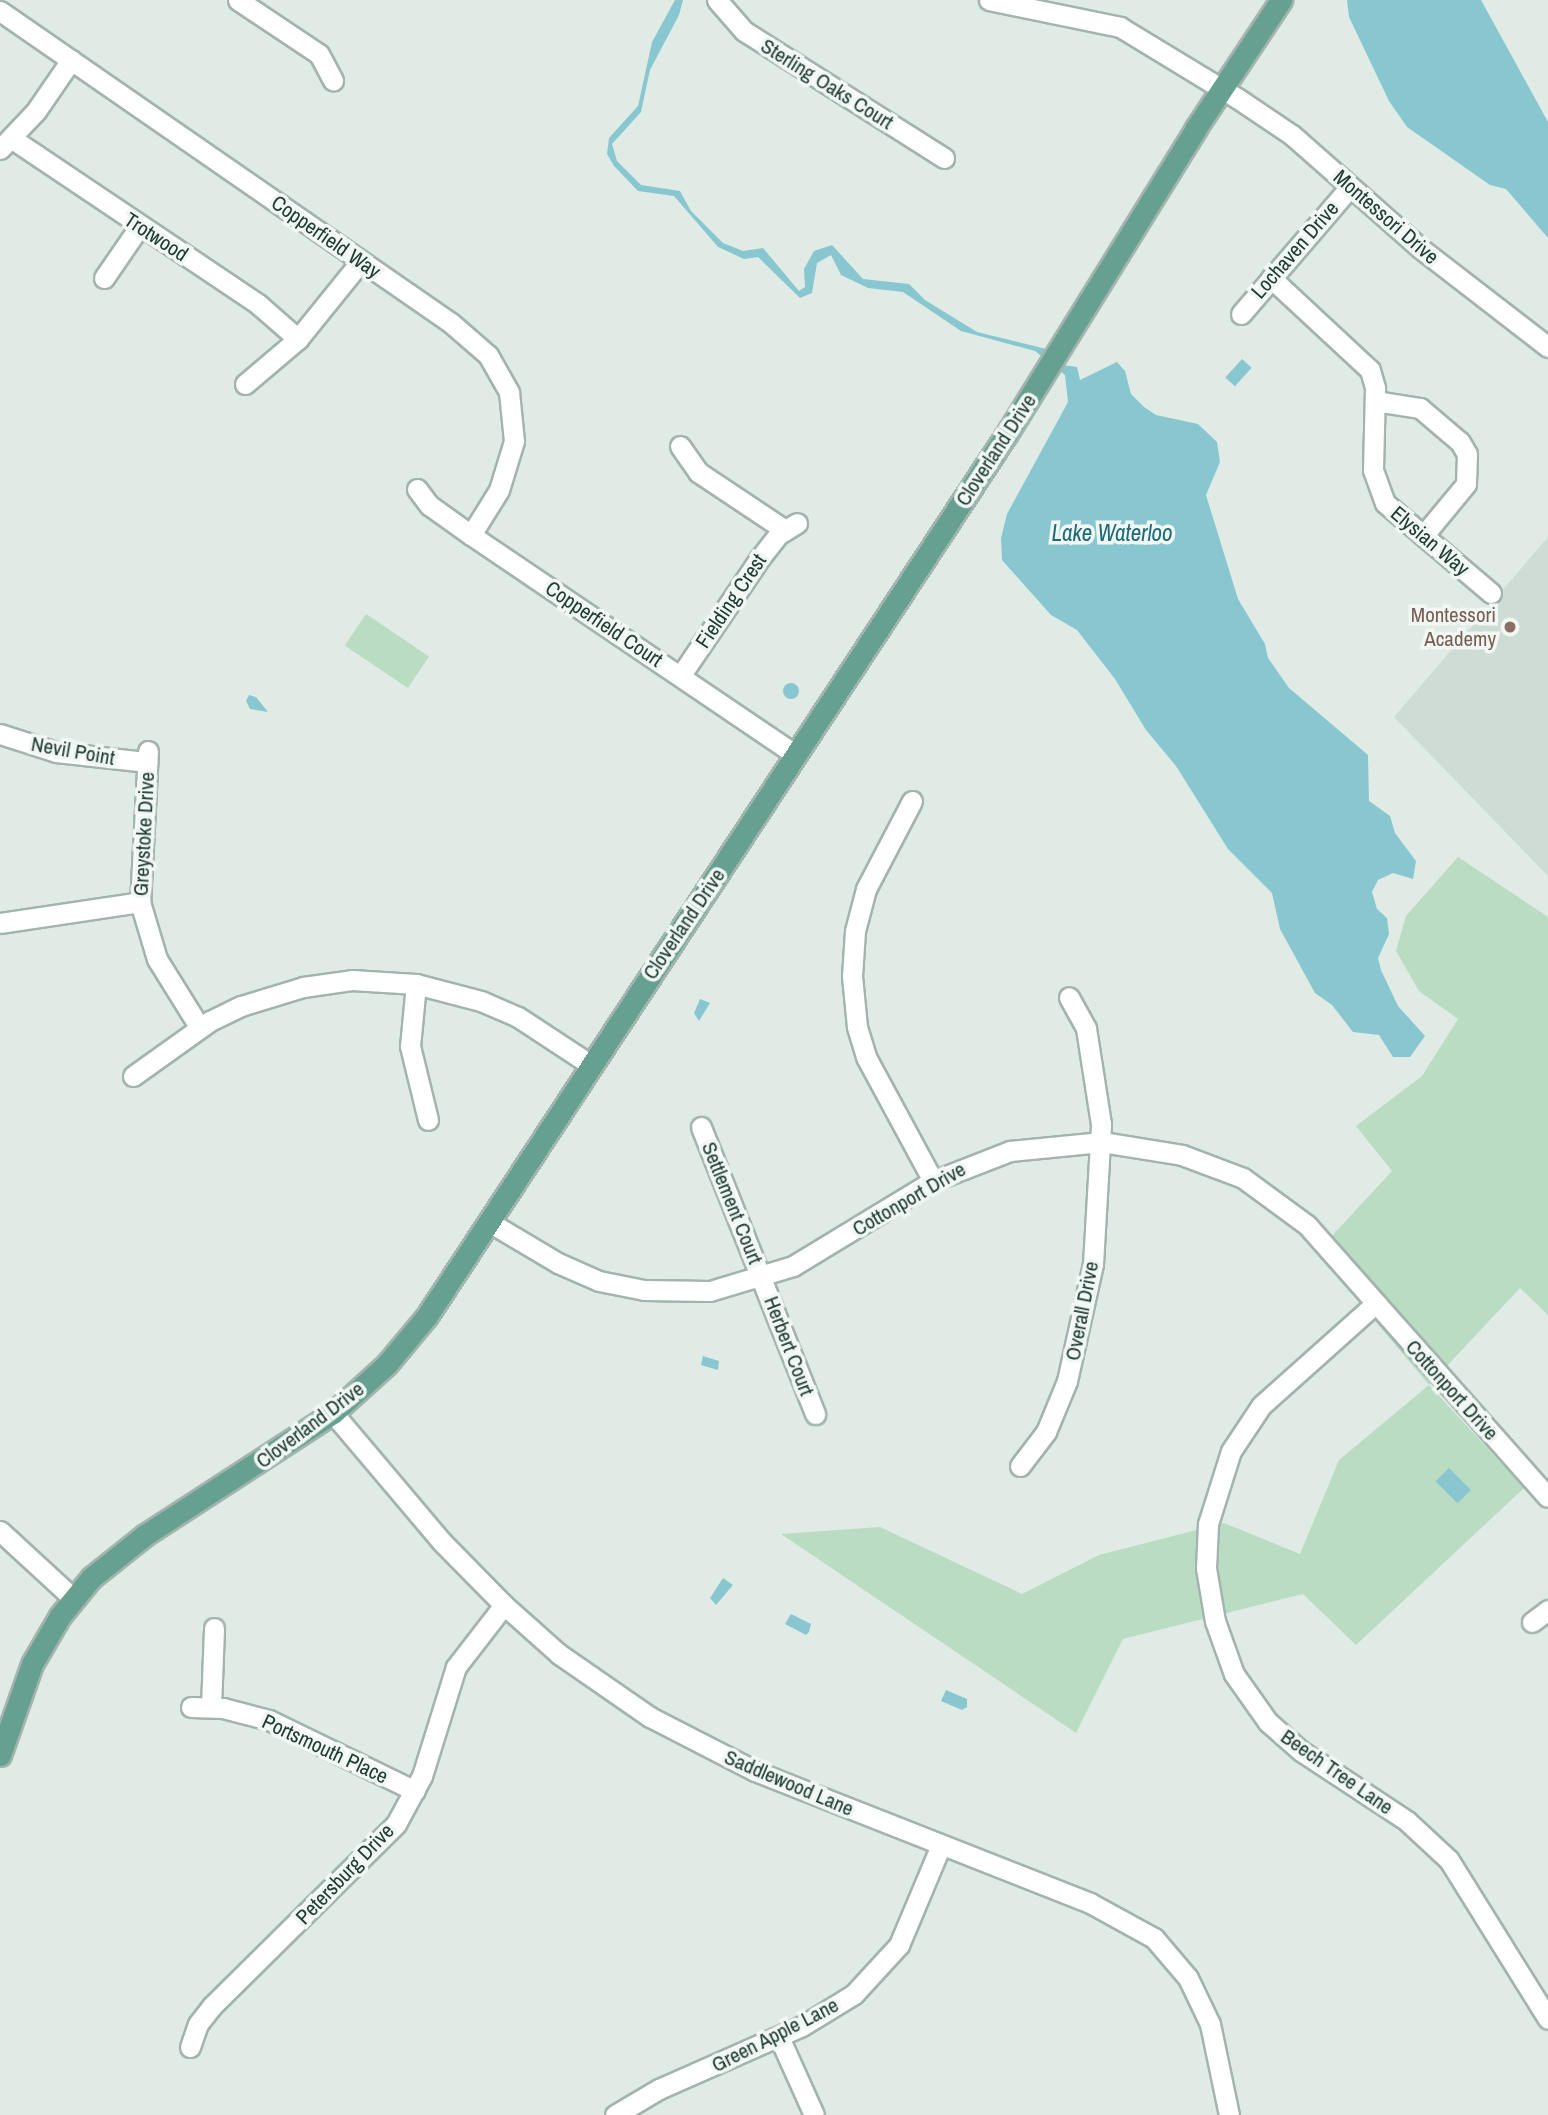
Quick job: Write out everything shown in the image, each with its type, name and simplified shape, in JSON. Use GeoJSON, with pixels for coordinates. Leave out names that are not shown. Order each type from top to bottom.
{"type":"FeatureCollection","features":[{"type":"Feature","properties":{"kind":"main road","name":"Cloverland Drive"},"geometry":{"type":"LineString","coordinates":[[0,1755],[32,1664],[74,1599],[134,1543],[333,1413],[416,1331],[1039,381],[1280,0]]}},
{"type":"Feature","properties":{"kind":"street"},"geometry":{"type":"LineString","coordinates":[[238,0],[319,54],[333,80]]}},
{"type":"Feature","properties":{"kind":"street","name":"Sterling Oaks Court"},"geometry":{"type":"LineString","coordinates":[[717,0],[744,31],[944,158]]}},
{"type":"Feature","properties":{"kind":"street","name":"Montessori Drive"},"geometry":{"type":"LineString","coordinates":[[989,0],[1120,27],[1223,89],[1292,135],[1420,248],[1548,347]]}},
{"type":"Feature","properties":{"kind":"street","name":"Copperfield Way"},"geometry":{"type":"LineString","coordinates":[[0,10],[465,334],[488,355],[505,382],[513,412],[509,467],[471,535]]}},
{"type":"Feature","properties":{"kind":"street"},"geometry":{"type":"LineString","coordinates":[[6,143],[36,111],[71,60]]}},
{"type":"Feature","properties":{"kind":"street","name":"Trotwood"},"geometry":{"type":"LineString","coordinates":[[6,143],[258,304],[298,339]]}},
{"type":"Feature","properties":{"kind":"street","name":"Lochaven Drive"},"geometry":{"type":"LineString","coordinates":[[1241,314],[1350,187]]}},
{"type":"Feature","properties":{"kind":"street"},"geometry":{"type":"LineString","coordinates":[[104,278],[139,227]]}},
{"type":"Feature","properties":{"kind":"street"},"geometry":{"type":"LineString","coordinates":[[245,384],[298,339],[361,261]]}},
{"type":"Feature","properties":{"kind":"street","name":"Elysian Way"},"geometry":{"type":"LineString","coordinates":[[1271,278],[1363,359],[1372,375],[1375,401],[1372,462],[1377,486],[1385,503],[1490,593]]}},
{"type":"Feature","properties":{"kind":"street"},"geometry":{"type":"LineString","coordinates":[[1375,401],[1420,408],[1457,438],[1468,454],[1466,484],[1423,536]]}},
{"type":"Feature","properties":{"kind":"street","name":"Fielding Crest"},"geometry":{"type":"LineString","coordinates":[[680,446],[698,472],[791,526],[760,558],[681,675]]}},
{"type":"Feature","properties":{"kind":"street","name":"Copperfield Court"},"geometry":{"type":"LineString","coordinates":[[417,489],[429,505],[471,535],[795,754]]}},
{"type":"Feature","properties":{"kind":"street","name":"Nevil Point"},"geometry":{"type":"LineString","coordinates":[[0,734],[56,752],[148,756]]}},
{"type":"Feature","properties":{"kind":"street","name":"Greystoke Drive"},"geometry":{"type":"LineString","coordinates":[[148,756],[140,902],[157,959],[200,1028]]}},
{"type":"Feature","properties":{"kind":"street"},"geometry":{"type":"LineString","coordinates":[[912,801],[866,889],[855,932],[852,976],[855,1014],[866,1057],[933,1181]]}},
{"type":"Feature","properties":{"kind":"street"},"geometry":{"type":"LineString","coordinates":[[0,923],[140,902]]}},
{"type":"Feature","properties":{"kind":"street"},"geometry":{"type":"LineString","coordinates":[[133,1076],[200,1028],[241,1006],[303,987],[352,980],[416,984],[451,991],[510,1013],[591,1065]]}},
{"type":"Feature","properties":{"kind":"street"},"geometry":{"type":"LineString","coordinates":[[416,984],[410,1046],[428,1119]]}},
{"type":"Feature","properties":{"kind":"street","name":"Overall Drive"},"geometry":{"type":"LineString","coordinates":[[1020,1466],[1052,1420],[1077,1348],[1091,1277],[1102,1142],[1086,1028],[1069,997]]}},
{"type":"Feature","properties":{"kind":"street","name":"Settlement Court"},"geometry":{"type":"LineString","coordinates":[[701,1127],[763,1278]]}},
{"type":"Feature","properties":{"kind":"street","name":"Cottonport Drive"},"geometry":{"type":"LineString","coordinates":[[489,1222],[558,1263],[623,1287],[710,1291],[763,1278],[830,1245],[933,1181],[1010,1151],[1102,1142],[1182,1155],[1261,1189],[1307,1225],[1548,1497]]}},
{"type":"Feature","properties":{"kind":"street","name":"Herbert Court"},"geometry":{"type":"LineString","coordinates":[[763,1278],[815,1414]]}},
{"type":"Feature","properties":{"kind":"street","name":"Beech Tree Lane"},"geometry":{"type":"LineString","coordinates":[[1376,1303],[1261,1406],[1231,1451],[1208,1524],[1206,1568],[1215,1621],[1234,1674],[1268,1722],[1307,1755],[1407,1821],[1449,1860],[1548,2019]]}},
{"type":"Feature","properties":{"kind":"street","name":"Saddlewood Lane"},"geometry":{"type":"LineString","coordinates":[[333,1413],[441,1541],[504,1605],[587,1674],[670,1728],[755,1771],[1105,1909],[1161,1943],[1188,1978],[1210,2024],[1229,2115]]}},
{"type":"Feature","properties":{"kind":"street"},"geometry":{"type":"LineString","coordinates":[[0,1531],[74,1599]]}},
{"type":"Feature","properties":{"kind":"street","name":"Petersburg Drive"},"geometry":{"type":"LineString","coordinates":[[190,2047],[204,2016],[379,1843],[415,1791],[452,1674],[504,1605]]}},
{"type":"Feature","properties":{"kind":"street"},"geometry":{"type":"LineString","coordinates":[[1532,1622],[1548,1610]]}},
{"type":"Feature","properties":{"kind":"street","name":"Portsmouth Place"},"geometry":{"type":"LineString","coordinates":[[214,1628],[201,1707],[275,1723],[415,1791]]}},
{"type":"Feature","properties":{"kind":"street","name":"Green Apple Lane"},"geometry":{"type":"LineString","coordinates":[[615,2115],[659,2089],[779,2037],[839,2005],[888,1959],[913,1916],[941,1845]]}},
{"type":"Feature","properties":{"kind":"street"},"geometry":{"type":"LineString","coordinates":[[779,2037],[814,2115]]}},
{"type":"Feature","properties":{"kind":"shaded area","name":"Montessori Academy"},"geometry":{"type":"Polygon","coordinates":[[[1548,537],[1548,876],[1394,717],[1548,537]]]}},
{"type":"Feature","properties":{"kind":"green space"},"geometry":{"type":"Polygon","coordinates":[[[366,614],[429,656],[408,688],[345,646],[366,614]]]}},
{"type":"Feature","properties":{"kind":"green space"},"geometry":{"type":"Polygon","coordinates":[[[1458,857],[1548,917],[1548,1315],[1520,1288],[1429,1385],[1317,1252],[1392,1171],[1356,1126],[1422,1076],[1458,1019],[1419,991],[1396,951],[1406,916],[1458,857]]]}},
{"type":"Feature","properties":{"kind":"green space"},"geometry":{"type":"Polygon","coordinates":[[[1429,1385],[1524,1488],[1356,1645],[1303,1594],[1123,1639],[1076,1733],[781,1534],[880,1527],[1022,1594],[1099,1555],[1224,1523],[1300,1554],[1339,1460],[1429,1385]]]}},
{"type":"Feature","properties":{"kind":"water","name":"Lake Waterloo"},"geometry":{"type":"Polygon","coordinates":[[[675,0],[683,0],[679,15],[650,70],[641,112],[612,144],[617,161],[641,185],[680,191],[691,211],[723,243],[743,251],[763,248],[799,291],[805,287],[804,269],[814,251],[832,245],[863,279],[909,284],[925,300],[977,332],[1046,349],[1063,365],[1077,367],[1080,380],[1117,362],[1125,371],[1131,394],[1144,407],[1156,415],[1198,424],[1217,442],[1220,462],[1206,495],[1238,599],[1265,644],[1268,658],[1289,688],[1368,755],[1369,801],[1390,816],[1395,833],[1416,861],[1413,879],[1393,873],[1378,880],[1372,892],[1377,909],[1387,918],[1389,934],[1378,958],[1381,970],[1398,1006],[1425,1036],[1410,1057],[1393,1057],[1379,1035],[1353,1032],[1332,1005],[1315,993],[1280,929],[1272,893],[1228,849],[1176,766],[1146,730],[1115,679],[1077,630],[1051,615],[1002,560],[1001,538],[1007,514],[1068,402],[1065,375],[1035,351],[961,331],[903,292],[868,288],[841,275],[831,255],[817,263],[812,293],[800,298],[758,257],[744,259],[718,247],[674,196],[638,191],[614,166],[607,154],[609,138],[638,106],[652,42],[675,0]]]}},
{"type":"Feature","properties":{"kind":"water"},"geometry":{"type":"Polygon","coordinates":[[[1347,0],[1481,0],[1548,122],[1548,238],[1506,189],[1490,185],[1407,127],[1389,101],[1349,17],[1347,0]]]}},
{"type":"Feature","properties":{"kind":"water"},"geometry":{"type":"Polygon","coordinates":[[[1242,359],[1252,368],[1235,386],[1225,378],[1242,359]]]}},
{"type":"Feature","properties":{"kind":"water"},"geometry":{"type":"Polygon","coordinates":[[[791,683],[797,685],[797,697],[791,699],[785,697],[783,691],[785,685],[791,683]]]}},
{"type":"Feature","properties":{"kind":"water"},"geometry":{"type":"Polygon","coordinates":[[[249,695],[256,697],[268,712],[250,709],[246,701],[249,695]]]}},
{"type":"Feature","properties":{"kind":"water"},"geometry":{"type":"Polygon","coordinates":[[[700,999],[710,1003],[699,1021],[694,1013],[700,999]]]}},
{"type":"Feature","properties":{"kind":"water"},"geometry":{"type":"Polygon","coordinates":[[[703,1356],[719,1361],[718,1370],[701,1365],[703,1356]]]}},
{"type":"Feature","properties":{"kind":"water"},"geometry":{"type":"Polygon","coordinates":[[[1449,1468],[1471,1490],[1457,1503],[1436,1481],[1449,1468]]]}},
{"type":"Feature","properties":{"kind":"water"},"geometry":{"type":"Polygon","coordinates":[[[723,1578],[733,1585],[716,1605],[710,1598],[723,1578]]]}},
{"type":"Feature","properties":{"kind":"water"},"geometry":{"type":"Polygon","coordinates":[[[791,1614],[811,1624],[806,1635],[785,1624],[791,1614]]]}},
{"type":"Feature","properties":{"kind":"water"},"geometry":{"type":"Polygon","coordinates":[[[946,1690],[967,1699],[967,1707],[962,1710],[941,1701],[946,1690]]]}},
{"type":"Feature","properties":{"kind":"place","name":"Montessori Academy"},"geometry":{"type":"Point","coordinates":[1510,627]}}]}
